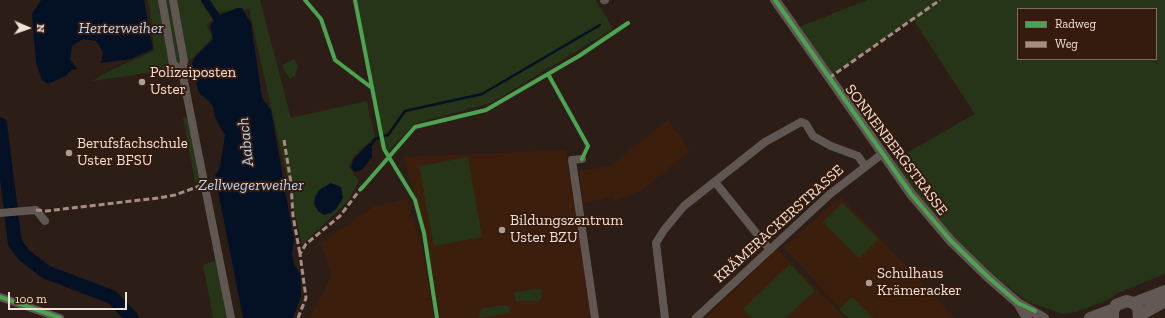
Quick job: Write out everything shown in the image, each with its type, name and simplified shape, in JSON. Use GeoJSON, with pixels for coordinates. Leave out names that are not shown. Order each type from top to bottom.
{"type":"FeatureCollection","features":[{"type":"Feature","properties":{"kind":"main road"},"geometry":{"type":"LineString","coordinates":[[1134,304],[1165,291]]}},
{"type":"Feature","properties":{"kind":"main road"},"geometry":{"type":"LineString","coordinates":[[1090,318],[1113,313],[1123,301],[1134,304],[1139,310],[1140,317],[1165,301]]}},
{"type":"Feature","properties":{"kind":"street"},"geometry":{"type":"LineString","coordinates":[[162,0],[174,64],[182,71]]}},
{"type":"Feature","properties":{"kind":"street"},"geometry":{"type":"LineString","coordinates":[[172,0],[184,61],[182,71],[231,318]]}},
{"type":"Feature","properties":{"kind":"street","name":"SONNENBERGSTRASSE"},"geometry":{"type":"LineString","coordinates":[[775,0],[911,194],[951,242],[1018,303],[1044,318]]}},
{"type":"Feature","properties":{"kind":"street"},"geometry":{"type":"LineString","coordinates":[[665,318],[656,243],[664,230],[684,206],[765,142],[801,122],[806,124],[813,136],[831,146],[858,156],[865,166]]}},
{"type":"Feature","properties":{"kind":"street","name":"KRÄMERACKERSTRASSE"},"geometry":{"type":"LineString","coordinates":[[696,318],[830,194],[882,154]]}},
{"type":"Feature","properties":{"kind":"street"},"geometry":{"type":"LineString","coordinates":[[582,159],[572,160],[595,318]]}},
{"type":"Feature","properties":{"kind":"street"},"geometry":{"type":"LineString","coordinates":[[715,182],[770,250]]}},
{"type":"Feature","properties":{"kind":"street"},"geometry":{"type":"LineString","coordinates":[[1,213],[36,210],[45,221]]}},
{"type":"Feature","properties":{"kind":"street"},"geometry":{"type":"LineString","coordinates":[[0,297],[60,318]]}},
{"type":"Feature","properties":{"kind":"street","name":"SONNENBERGSTRASSE"},"geometry":{"type":"LineString","coordinates":[[1018,303],[1027,318]]}},
{"type":"Feature","properties":{"kind":"shaded area","name":"Bildungszentrum Uster BZU"},"geometry":{"type":"Polygon","coordinates":[[[668,120],[690,151],[641,191],[615,200],[612,196],[583,204],[579,171],[611,166],[668,120]]]}},
{"type":"Feature","properties":{"kind":"shaded area","name":"Bildungszentrum Uster BZU"},"geometry":{"type":"Polygon","coordinates":[[[566,150],[591,318],[440,318],[423,220],[403,157],[566,150]]]}},
{"type":"Feature","properties":{"kind":"shaded area","name":"Schulhaus Krämeracker"},"geometry":{"type":"Polygon","coordinates":[[[841,197],[955,318],[850,318],[783,247],[841,197]]]}},
{"type":"Feature","properties":{"kind":"shaded area"},"geometry":{"type":"Polygon","coordinates":[[[407,199],[423,251],[434,318],[310,318],[332,275],[321,243],[375,206],[407,199]]]}},
{"type":"Feature","properties":{"kind":"shaded area"},"geometry":{"type":"Polygon","coordinates":[[[777,249],[845,318],[705,318],[777,249]]]}},
{"type":"Feature","properties":{"kind":"green space"},"geometry":{"type":"Polygon","coordinates":[[[147,0],[260,0],[291,118],[367,101],[375,137],[354,156],[349,167],[359,181],[348,201],[302,245],[249,9],[220,12],[207,25],[212,38],[182,68],[92,81],[111,70],[154,51],[150,9],[147,0]]]}},
{"type":"Feature","properties":{"kind":"green space"},"geometry":{"type":"Polygon","coordinates":[[[357,0],[596,0],[613,29],[491,103],[414,124],[388,152],[384,143],[357,0]]]}},
{"type":"Feature","properties":{"kind":"green space"},"geometry":{"type":"Polygon","coordinates":[[[867,0],[1165,0],[1165,274],[1118,293],[1110,299],[1076,312],[1063,314],[1028,302],[994,276],[958,242],[917,195],[892,161],[975,114],[913,19],[829,78],[794,29],[867,0]]]}},
{"type":"Feature","properties":{"kind":"green space"},"geometry":{"type":"Polygon","coordinates":[[[294,59],[298,66],[295,76],[290,79],[284,71],[283,65],[294,59]]]}},
{"type":"Feature","properties":{"kind":"green space"},"geometry":{"type":"Polygon","coordinates":[[[188,117],[200,181],[195,182],[183,118],[188,117]]]}},
{"type":"Feature","properties":{"kind":"green space"},"geometry":{"type":"Polygon","coordinates":[[[468,157],[482,237],[434,246],[419,166],[468,157]]]}},
{"type":"Feature","properties":{"kind":"green space"},"geometry":{"type":"Polygon","coordinates":[[[842,203],[878,239],[859,258],[823,222],[842,203]]]}},
{"type":"Feature","properties":{"kind":"green space"},"geometry":{"type":"Polygon","coordinates":[[[217,260],[228,318],[213,318],[203,265],[217,260]]]}},
{"type":"Feature","properties":{"kind":"green space"},"geometry":{"type":"Polygon","coordinates":[[[790,264],[815,291],[785,318],[752,318],[743,309],[790,264]]]}},
{"type":"Feature","properties":{"kind":"green space"},"geometry":{"type":"Polygon","coordinates":[[[542,288],[541,298],[539,301],[516,301],[514,294],[515,292],[542,288]]]}},
{"type":"Feature","properties":{"kind":"green space"},"geometry":{"type":"Polygon","coordinates":[[[852,297],[873,318],[848,318],[839,309],[852,297]]]}},
{"type":"Feature","properties":{"kind":"green space"},"geometry":{"type":"Polygon","coordinates":[[[501,305],[509,306],[510,313],[481,318],[478,317],[483,308],[501,305]]]}},
{"type":"Feature","properties":{"kind":"water","name":"Herterweiher"},"geometry":{"type":"Polygon","coordinates":[[[41,0],[144,0],[153,49],[131,59],[101,63],[103,52],[96,41],[83,39],[72,46],[70,59],[77,69],[71,70],[66,76],[48,84],[42,80],[36,63],[32,14],[41,0]]]}},
{"type":"Feature","properties":{"kind":"water","name":"Zellwegerweiher"},"geometry":{"type":"Polygon","coordinates":[[[237,8],[242,8],[251,23],[262,98],[271,110],[294,241],[292,253],[294,265],[300,274],[301,297],[293,318],[243,318],[215,176],[220,167],[225,135],[215,118],[213,107],[198,90],[192,64],[195,57],[213,39],[210,25],[220,15],[237,8]]]}},
{"type":"Feature","properties":{"kind":"water"},"geometry":{"type":"Polygon","coordinates":[[[369,143],[372,144],[372,157],[363,169],[356,172],[351,169],[353,160],[369,143]]]}},
{"type":"Feature","properties":{"kind":"water"},"geometry":{"type":"Polygon","coordinates":[[[331,183],[341,187],[343,198],[336,209],[331,213],[324,215],[318,211],[314,204],[315,197],[319,190],[331,183]]]}},
{"type":"Feature","properties":{"kind":"waterway"},"geometry":{"type":"LineString","coordinates":[[205,0],[217,18]]}},
{"type":"Feature","properties":{"kind":"waterway"},"geometry":{"type":"LineString","coordinates":[[372,144],[375,139],[388,135],[405,111],[482,94],[600,25]]}},
{"type":"Feature","properties":{"kind":"waterway","name":"Aabach"},"geometry":{"type":"LineString","coordinates":[[0,124],[15,243],[24,255],[46,272],[112,297],[132,318]]}},
{"type":"Feature","properties":{"kind":"marked path"},"geometry":{"type":"LineString","coordinates":[[829,78],[940,0]]}},
{"type":"Feature","properties":{"kind":"marked path"},"geometry":{"type":"LineString","coordinates":[[284,140],[291,183],[293,216],[300,254]]}},
{"type":"Feature","properties":{"kind":"marked path"},"geometry":{"type":"LineString","coordinates":[[36,210],[46,211],[158,198],[175,195],[205,184]]}},
{"type":"Feature","properties":{"kind":"marked path"},"geometry":{"type":"LineString","coordinates":[[298,318],[306,298],[300,254],[306,244],[340,216],[362,187]]}},
{"type":"Feature","properties":{"kind":"cycle path"},"geometry":{"type":"LineString","coordinates":[[305,0],[321,19],[335,60],[372,88]]}},
{"type":"Feature","properties":{"kind":"cycle path"},"geometry":{"type":"LineString","coordinates":[[355,0],[384,149],[415,200],[424,233],[437,318]]}},
{"type":"Feature","properties":{"kind":"cycle path"},"geometry":{"type":"LineString","coordinates":[[775,0],[911,194],[951,241],[988,277],[1018,303],[1035,311]]}},
{"type":"Feature","properties":{"kind":"cycle path"},"geometry":{"type":"LineString","coordinates":[[361,189],[415,127],[486,110],[579,56],[628,23]]}},
{"type":"Feature","properties":{"kind":"cycle path"},"geometry":{"type":"LineString","coordinates":[[548,74],[588,146],[582,159]]}},
{"type":"Feature","properties":{"kind":"cycle path"},"geometry":{"type":"LineString","coordinates":[[0,297],[60,318]]}},
{"type":"Feature","properties":{"kind":"place","name":"Polizeiposten Uster"},"geometry":{"type":"Point","coordinates":[142,82]}},
{"type":"Feature","properties":{"kind":"place","name":"Berufsfachschule Uster BFSU"},"geometry":{"type":"Point","coordinates":[69,153]}},
{"type":"Feature","properties":{"kind":"place","name":"Bildungszentrum Uster BZU"},"geometry":{"type":"Point","coordinates":[502,230]}},
{"type":"Feature","properties":{"kind":"place","name":"Schulhaus Krämeracker"},"geometry":{"type":"Point","coordinates":[869,283]}}]}
